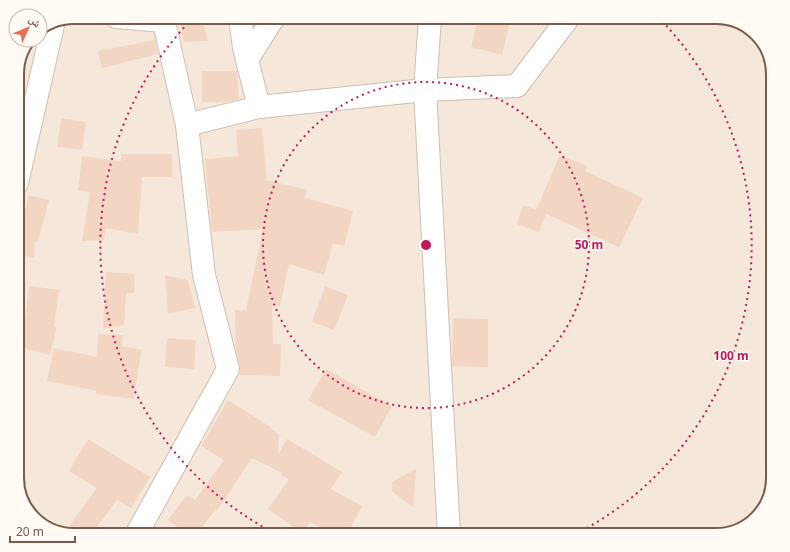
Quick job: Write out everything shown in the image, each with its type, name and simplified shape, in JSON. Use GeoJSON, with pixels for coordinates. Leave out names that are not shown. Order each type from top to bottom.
{"type":"FeatureCollection","features":[{"type":"Feature","properties":{"kind":"street"},"geometry":{"type":"LineString","coordinates":[[140,528],[228,369],[204,275],[187,125],[164,24]]}},
{"type":"Feature","properties":{"kind":"street"},"geometry":{"type":"LineString","coordinates":[[241,24],[244,48],[259,108]]}},
{"type":"Feature","properties":{"kind":"street"},"geometry":{"type":"LineString","coordinates":[[247,60],[270,24]]}},
{"type":"Feature","properties":{"kind":"street"},"geometry":{"type":"LineString","coordinates":[[430,24],[425,90],[449,528]]}},
{"type":"Feature","properties":{"kind":"street"},"geometry":{"type":"LineString","coordinates":[[187,125],[259,108],[425,90],[517,86],[564,24]]}},
{"type":"Feature","properties":{"kind":"street"},"geometry":{"type":"LineString","coordinates":[[24,152],[52,29]]}},
{"type":"Feature","properties":{"kind":"shaded area"},"geometry":{"type":"Polygon","coordinates":[[[74,24],[722,24],[744,32],[759,49],[766,68],[766,484],[758,506],[741,521],[722,528],[68,528],[46,520],[31,503],[24,481],[24,71],[31,48],[48,48],[48,31],[65,25],[74,24]]]}},
{"type":"Feature","properties":{"kind":"building"},"geometry":{"type":"Polygon","coordinates":[[[180,24],[204,24],[208,41],[184,42],[180,24]]]}},
{"type":"Feature","properties":{"kind":"building"},"geometry":{"type":"Polygon","coordinates":[[[476,24],[509,24],[502,55],[471,47],[476,24]]]}},
{"type":"Feature","properties":{"kind":"building"},"geometry":{"type":"Polygon","coordinates":[[[155,40],[158,54],[102,68],[98,51],[155,40]]]}},
{"type":"Feature","properties":{"kind":"building"},"geometry":{"type":"Polygon","coordinates":[[[202,71],[237,71],[239,99],[227,102],[202,102],[202,71]]]}},
{"type":"Feature","properties":{"kind":"building"},"geometry":{"type":"Polygon","coordinates":[[[61,118],[86,122],[82,150],[57,147],[61,118]]]}},
{"type":"Feature","properties":{"kind":"building"},"geometry":{"type":"Polygon","coordinates":[[[262,128],[267,180],[307,190],[305,198],[353,211],[344,246],[333,243],[324,275],[289,264],[280,306],[272,305],[273,344],[281,344],[280,376],[239,375],[240,366],[235,344],[235,310],[246,310],[263,229],[212,232],[205,159],[238,156],[236,130],[262,128]]]}},
{"type":"Feature","properties":{"kind":"building"},"geometry":{"type":"Polygon","coordinates":[[[121,154],[172,154],[172,177],[142,177],[138,234],[106,228],[104,240],[82,241],[90,192],[78,191],[82,156],[121,161],[121,154]]]}},
{"type":"Feature","properties":{"kind":"building"},"geometry":{"type":"Polygon","coordinates":[[[560,155],[587,166],[585,171],[643,198],[619,247],[546,214],[539,232],[517,224],[523,205],[536,210],[560,155]]]}},
{"type":"Feature","properties":{"kind":"building"},"geometry":{"type":"Polygon","coordinates":[[[29,195],[49,200],[38,242],[35,242],[34,258],[24,256],[24,215],[29,195]]]}},
{"type":"Feature","properties":{"kind":"building"},"geometry":{"type":"Polygon","coordinates":[[[106,272],[135,274],[134,293],[126,293],[124,325],[103,329],[106,272]]]}},
{"type":"Feature","properties":{"kind":"building"},"geometry":{"type":"Polygon","coordinates":[[[165,275],[188,280],[195,308],[168,314],[165,275]]]}},
{"type":"Feature","properties":{"kind":"building"},"geometry":{"type":"Polygon","coordinates":[[[29,286],[59,290],[54,327],[57,327],[50,355],[24,349],[25,319],[29,286]]]}},
{"type":"Feature","properties":{"kind":"building"},"geometry":{"type":"Polygon","coordinates":[[[325,286],[348,295],[334,330],[312,322],[325,286]]]}},
{"type":"Feature","properties":{"kind":"building"},"geometry":{"type":"Polygon","coordinates":[[[453,318],[488,319],[488,367],[452,366],[453,318]]]}},
{"type":"Feature","properties":{"kind":"building"},"geometry":{"type":"Polygon","coordinates":[[[98,334],[123,335],[122,346],[141,350],[134,399],[96,394],[97,391],[47,381],[54,348],[97,357],[98,334]]]}},
{"type":"Feature","properties":{"kind":"building"},"geometry":{"type":"Polygon","coordinates":[[[167,338],[196,340],[194,369],[165,367],[167,338]]]}},
{"type":"Feature","properties":{"kind":"building"},"geometry":{"type":"Polygon","coordinates":[[[326,369],[392,406],[375,437],[308,400],[326,369]]]}},
{"type":"Feature","properties":{"kind":"building"},"geometry":{"type":"Polygon","coordinates":[[[228,400],[279,434],[278,455],[287,439],[342,472],[331,489],[362,506],[351,528],[321,528],[310,522],[306,528],[295,528],[268,509],[289,479],[281,475],[282,473],[252,458],[217,511],[216,509],[201,528],[179,528],[168,520],[187,495],[195,500],[224,460],[201,446],[228,400]]]}},
{"type":"Feature","properties":{"kind":"building"},"geometry":{"type":"Polygon","coordinates":[[[88,439],[150,477],[131,508],[117,500],[96,528],[72,528],[69,526],[97,488],[69,471],[88,439]]]}},
{"type":"Feature","properties":{"kind":"building"},"geometry":{"type":"Polygon","coordinates":[[[416,469],[413,508],[392,491],[392,482],[416,469]]]}}]}
